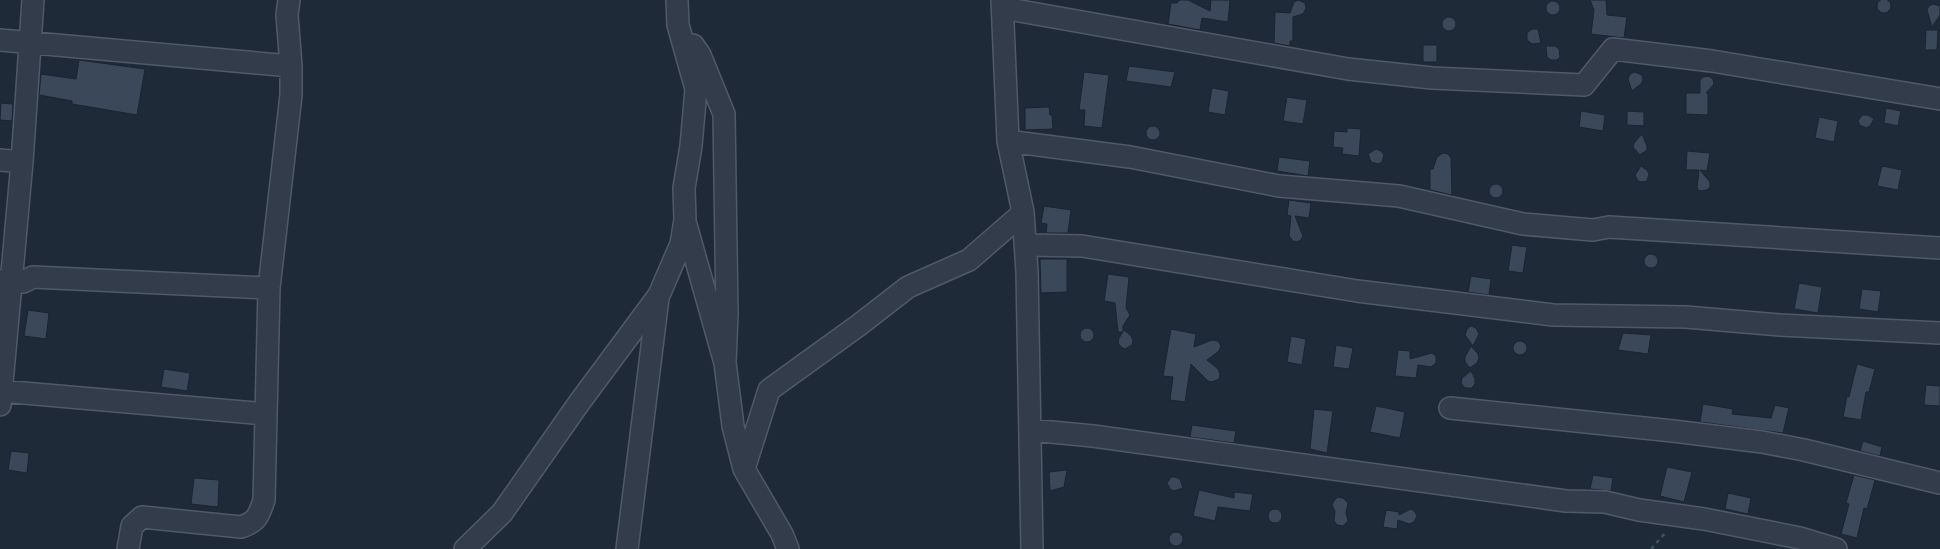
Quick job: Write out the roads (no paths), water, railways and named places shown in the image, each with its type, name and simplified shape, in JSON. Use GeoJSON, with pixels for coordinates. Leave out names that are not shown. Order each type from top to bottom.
{"type":"FeatureCollection","features":[{"type":"Feature","properties":{"kind":"street"},"geometry":{"type":"LineString","coordinates":[[33,0],[22,162],[5,282],[0,396],[266,414]]}},
{"type":"Feature","properties":{"kind":"street"},"geometry":{"type":"LineString","coordinates":[[128,549],[132,526],[142,517],[240,527],[252,524],[259,515],[264,500],[269,288],[291,95],[287,15],[289,0]]}},
{"type":"Feature","properties":{"kind":"street"},"geometry":{"type":"LineString","coordinates":[[465,549],[502,514],[579,403],[659,296],[681,244],[685,220],[684,188],[691,146],[696,89],[678,26],[677,0]]}},
{"type":"Feature","properties":{"kind":"street"},"geometry":{"type":"LineString","coordinates":[[1032,549],[1026,245],[1023,213],[1008,141],[1002,4],[1348,68],[1432,78],[1584,85],[1612,49],[1712,61],[1940,99]]}},
{"type":"Feature","properties":{"kind":"street"},"geometry":{"type":"LineString","coordinates":[[678,26],[700,55],[724,114],[727,314],[725,363]]}},
{"type":"Feature","properties":{"kind":"street"},"geometry":{"type":"LineString","coordinates":[[0,40],[291,66]]}},
{"type":"Feature","properties":{"kind":"street"},"geometry":{"type":"LineString","coordinates":[[1008,141],[1130,157],[1279,186],[1398,196],[1523,224],[1593,230],[1609,227],[1940,248]]}},
{"type":"Feature","properties":{"kind":"street"},"geometry":{"type":"LineString","coordinates":[[0,160],[22,162]]}},
{"type":"Feature","properties":{"kind":"street"},"geometry":{"type":"LineString","coordinates":[[744,469],[769,390],[860,325],[908,287],[969,260],[1023,213]]}},
{"type":"Feature","properties":{"kind":"street"},"geometry":{"type":"LineString","coordinates":[[685,220],[725,363],[733,426],[744,469],[782,534],[788,549]]}},
{"type":"Feature","properties":{"kind":"street"},"geometry":{"type":"LineString","coordinates":[[1026,245],[1082,246],[1357,291],[1553,315],[1686,317],[1780,325],[1940,333]]}},
{"type":"Feature","properties":{"kind":"street"},"geometry":{"type":"LineString","coordinates":[[5,282],[23,282],[33,276],[269,288]]}},
{"type":"Feature","properties":{"kind":"street"},"geometry":{"type":"LineString","coordinates":[[627,549],[659,296]]}},
{"type":"Feature","properties":{"kind":"street"},"geometry":{"type":"LineString","coordinates":[[1450,408],[1762,442],[1804,450],[1940,483]]}},
{"type":"Feature","properties":{"kind":"street"},"geometry":{"type":"LineString","coordinates":[[1030,430],[1093,436],[1566,501],[1604,502],[1800,538],[1836,549]]}}]}
